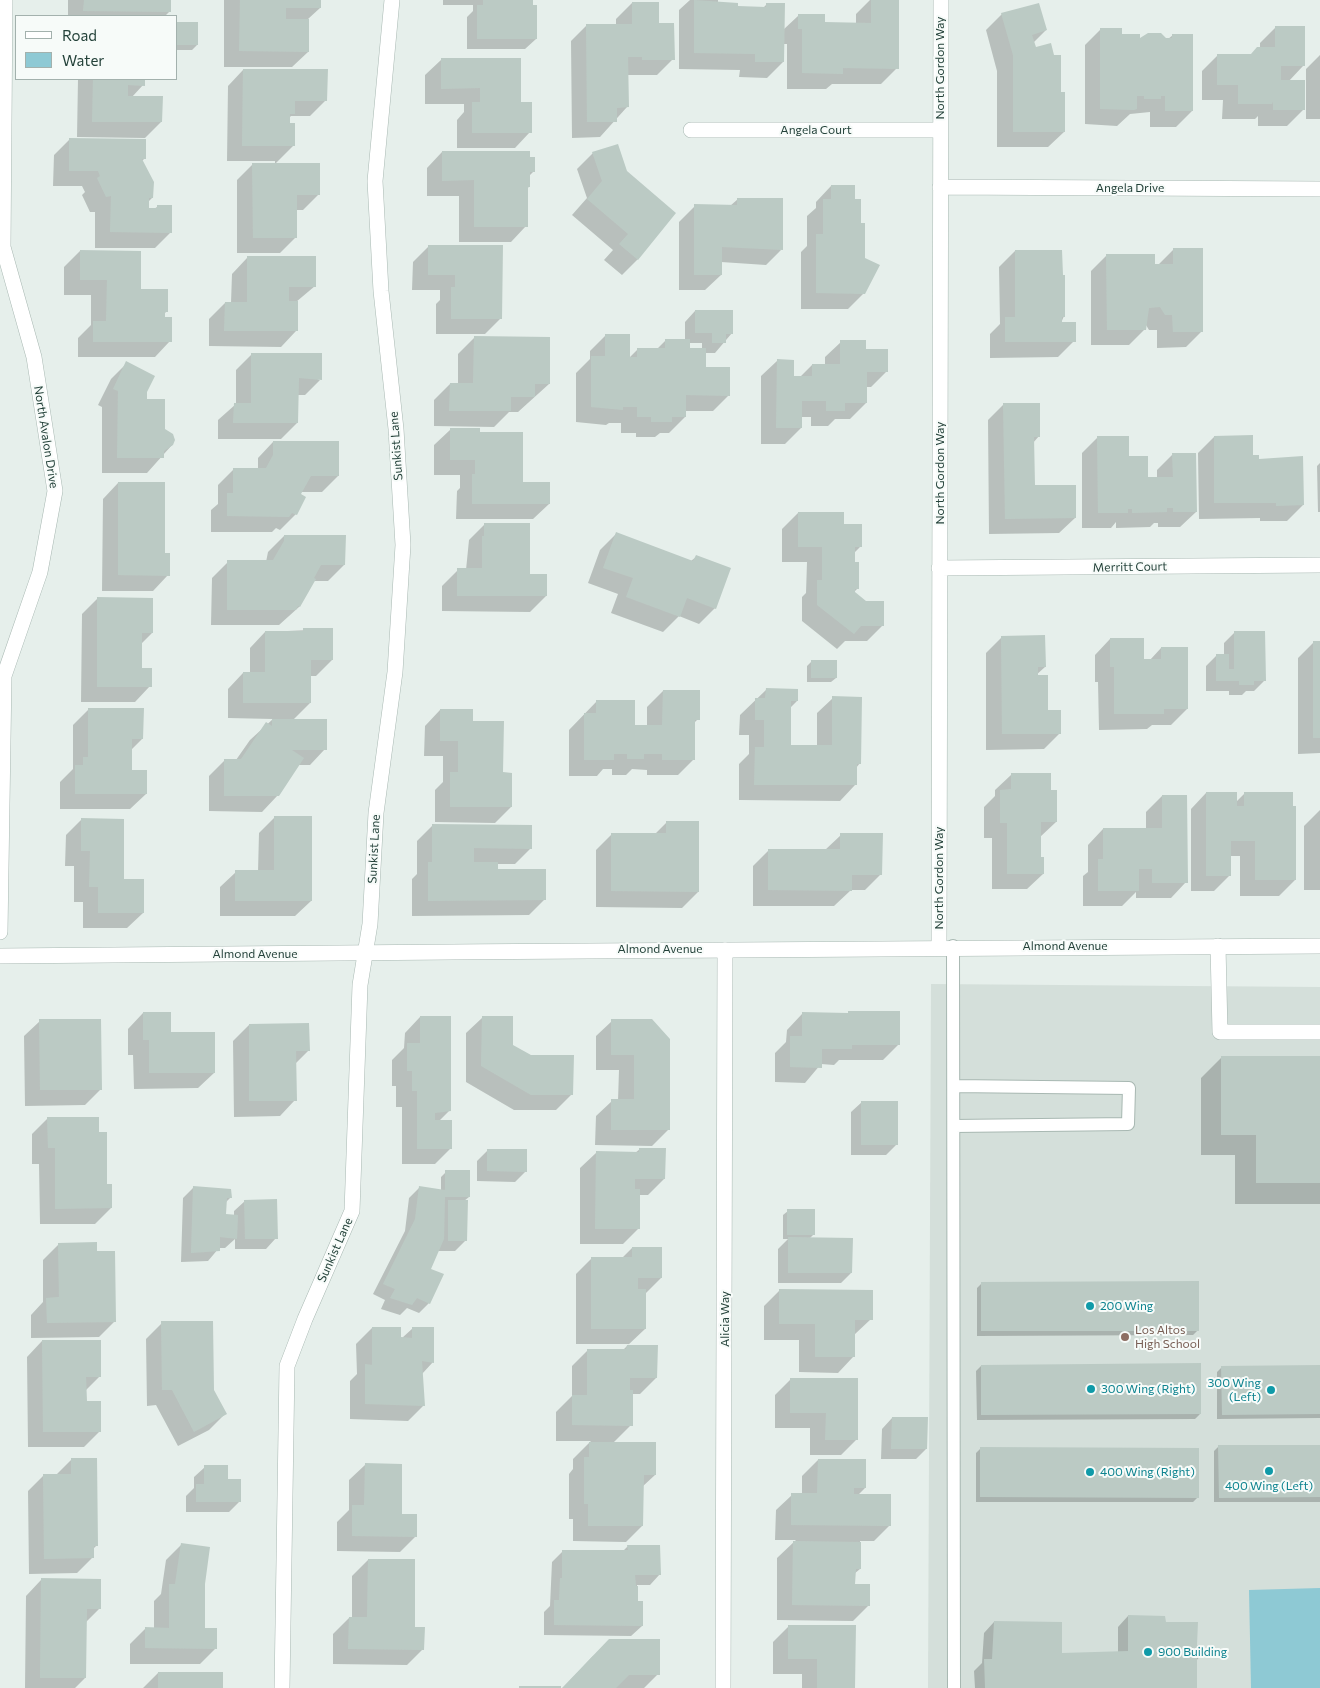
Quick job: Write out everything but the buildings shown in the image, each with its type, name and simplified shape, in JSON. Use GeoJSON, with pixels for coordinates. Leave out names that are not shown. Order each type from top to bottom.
{"type":"FeatureCollection","features":[{"type":"Feature","properties":{"kind":"street","name":"North Avalon Drive"},"geometry":{"type":"LineString","coordinates":[[0,932],[4,676],[40,572],[56,491],[34,357],[3,247],[5,0]]}},
{"type":"Feature","properties":{"kind":"street","name":"Sunkist Lane"},"geometry":{"type":"LineString","coordinates":[[282,1688],[287,1366],[305,1319],[352,1211],[360,985],[366,954],[376,813],[395,672],[403,545],[396,429],[381,291],[375,181],[392,0]]}},
{"type":"Feature","properties":{"kind":"street","name":"North Gordon Way"},"geometry":{"type":"LineString","coordinates":[[940,0],[939,568],[946,946]]}},
{"type":"Feature","properties":{"kind":"street","name":"Angela Court"},"geometry":{"type":"LineString","coordinates":[[691,130],[940,130]]}},
{"type":"Feature","properties":{"kind":"street","name":"Angela Drive"},"geometry":{"type":"LineString","coordinates":[[940,188],[1320,190]]}},
{"type":"Feature","properties":{"kind":"street","name":"Merritt Court"},"geometry":{"type":"LineString","coordinates":[[939,568],[1320,565]]}},
{"type":"Feature","properties":{"kind":"street","name":"Almond Avenue"},"geometry":{"type":"LineString","coordinates":[[0,956],[366,954],[589,949],[725,950],[946,946],[1320,946]]}},
{"type":"Feature","properties":{"kind":"street"},"geometry":{"type":"LineString","coordinates":[[1218,946],[1220,1032],[1320,1032]]}},
{"type":"Feature","properties":{"kind":"street","name":"Alicia Way"},"geometry":{"type":"LineString","coordinates":[[723,1688],[725,950]]}},
{"type":"Feature","properties":{"kind":"lane"},"geometry":{"type":"LineString","coordinates":[[946,946],[954,1086],[954,1688]]}},
{"type":"Feature","properties":{"kind":"lane"},"geometry":{"type":"LineString","coordinates":[[954,1086],[1129,1088],[1128,1124],[954,1126]]}},
{"type":"Feature","properties":{"kind":"shaded area","name":"Los Altos High School"},"geometry":{"type":"Polygon","coordinates":[[[931,984],[1320,987],[1320,1688],[928,1688],[931,984]]]}},
{"type":"Feature","properties":{"kind":"water"},"geometry":{"type":"Polygon","coordinates":[[[1320,1588],[1320,1688],[1251,1688],[1249,1590],[1320,1588]]]}},
{"type":"Feature","properties":{"kind":"place","name":"200 Wing"},"geometry":{"type":"Point","coordinates":[1090,1306]}},
{"type":"Feature","properties":{"kind":"place","name":"Los Altos High School"},"geometry":{"type":"Point","coordinates":[1125,1337]}},
{"type":"Feature","properties":{"kind":"place","name":"300 Wing (Right)"},"geometry":{"type":"Point","coordinates":[1091,1389]}},
{"type":"Feature","properties":{"kind":"place","name":"300 Wing (Left)"},"geometry":{"type":"Point","coordinates":[1271,1390]}},
{"type":"Feature","properties":{"kind":"place","name":"400 Wing (Left)"},"geometry":{"type":"Point","coordinates":[1269,1471]}},
{"type":"Feature","properties":{"kind":"place","name":"400 Wing (Right)"},"geometry":{"type":"Point","coordinates":[1090,1472]}},
{"type":"Feature","properties":{"kind":"place","name":"900 Building"},"geometry":{"type":"Point","coordinates":[1148,1652]}}]}
